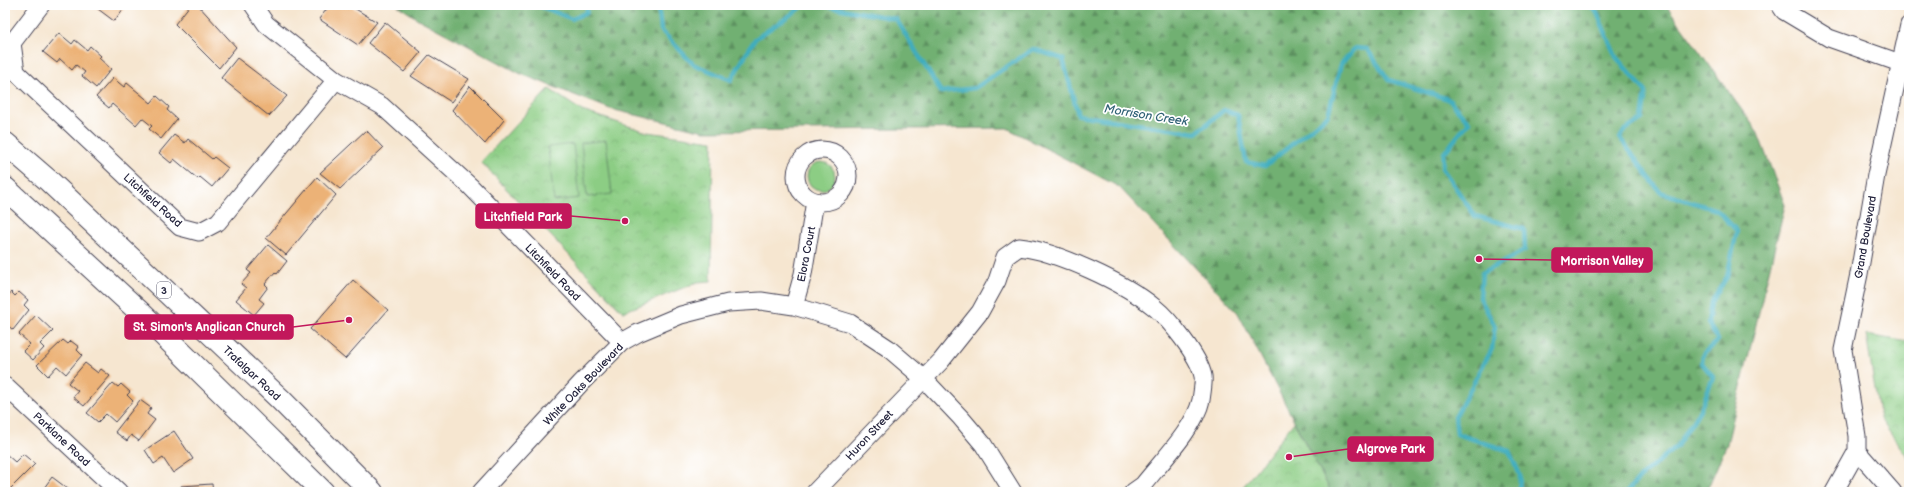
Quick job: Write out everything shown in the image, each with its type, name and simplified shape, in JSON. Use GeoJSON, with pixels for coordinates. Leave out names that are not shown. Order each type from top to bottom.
{"type":"FeatureCollection","features":[{"type":"Feature","properties":{"kind":"main road","name":"Trafalgar Road"},"geometry":{"type":"LineString","coordinates":[[5,143],[49,181],[280,399],[372,492]]}},
{"type":"Feature","properties":{"kind":"main road"},"geometry":{"type":"LineString","coordinates":[[5,188],[143,315],[323,492]]}},
{"type":"Feature","properties":{"kind":"street","name":"Litchfield Road"},"geometry":{"type":"LineString","coordinates":[[41,5],[12,43],[16,72],[180,227],[199,232],[218,222],[336,80]]}},
{"type":"Feature","properties":{"kind":"street","name":"Litchfield Road"},"geometry":{"type":"LineString","coordinates":[[253,5],[266,24],[336,80],[382,106],[470,186],[622,342]]}},
{"type":"Feature","properties":{"kind":"street"},"geometry":{"type":"LineString","coordinates":[[1780,5],[1784,11],[1829,38],[1900,63]]}},
{"type":"Feature","properties":{"kind":"street","name":"Grand Boulevard"},"geometry":{"type":"LineString","coordinates":[[1857,452],[1857,436],[1843,350],[1859,274],[1876,175],[1909,25]]}},
{"type":"Feature","properties":{"kind":"street","name":"Elora Court"},"geometry":{"type":"LineString","coordinates":[[794,306],[803,274],[816,201]]}},
{"type":"Feature","properties":{"kind":"street","name":"Huron Street"},"geometry":{"type":"LineString","coordinates":[[815,492],[941,361],[980,312],[997,281],[1005,257],[1019,247],[1034,248],[1107,277],[1154,307],[1193,354],[1203,376],[1200,401],[1191,424],[1143,485],[1134,492]]}},
{"type":"Feature","properties":{"kind":"street","name":"White Oaks Boulevard"},"geometry":{"type":"LineString","coordinates":[[481,492],[581,383],[622,342],[638,333],[681,315],[728,303],[761,301],[794,306],[850,323],[888,348],[923,378],[962,418],[983,444],[1013,492]]}},
{"type":"Feature","properties":{"kind":"street","name":"Parklane Road"},"geometry":{"type":"LineString","coordinates":[[5,386],[119,492]]}},
{"type":"Feature","properties":{"kind":"street"},"geometry":{"type":"LineString","coordinates":[[1834,492],[1857,452],[1893,492]]}},
{"type":"Feature","properties":{"kind":"green space"},"geometry":{"type":"Polygon","coordinates":[[[397,5],[1666,5],[1757,131],[1785,205],[1727,444],[1706,492],[1331,492],[1238,313],[1119,187],[1007,128],[704,131],[610,109],[521,74],[418,19],[397,5]]]}},
{"type":"Feature","properties":{"kind":"green space"},"geometry":{"type":"Polygon","coordinates":[[[549,89],[582,111],[647,132],[713,141],[711,281],[698,282],[623,312],[481,162],[549,89]]]}},
{"type":"Feature","properties":{"kind":"green space"},"geometry":{"type":"Polygon","coordinates":[[[606,140],[612,194],[587,197],[581,143],[606,140]]]}},
{"type":"Feature","properties":{"kind":"green space"},"geometry":{"type":"Polygon","coordinates":[[[573,144],[579,198],[554,201],[548,147],[573,144]]]}},
{"type":"Feature","properties":{"kind":"green space"},"geometry":{"type":"Polygon","coordinates":[[[821,162],[831,166],[835,176],[831,186],[821,190],[811,186],[807,176],[811,166],[821,162]]]}},
{"type":"Feature","properties":{"kind":"green space"},"geometry":{"type":"Polygon","coordinates":[[[1866,335],[1909,342],[1909,459],[1880,419],[1866,335]]]}},
{"type":"Feature","properties":{"kind":"green space"},"geometry":{"type":"Polygon","coordinates":[[[1294,422],[1331,492],[1239,492],[1294,422]]]}},
{"type":"Feature","properties":{"kind":"building"},"geometry":{"type":"Polygon","coordinates":[[[123,5],[122,6],[124,8],[114,21],[94,6],[123,5]]]}},
{"type":"Feature","properties":{"kind":"building"},"geometry":{"type":"Polygon","coordinates":[[[190,5],[198,5],[236,47],[219,68],[175,24],[190,5]]]}},
{"type":"Feature","properties":{"kind":"building"},"geometry":{"type":"Polygon","coordinates":[[[330,5],[349,5],[377,22],[358,45],[319,19],[330,5]]]}},
{"type":"Feature","properties":{"kind":"building"},"geometry":{"type":"Polygon","coordinates":[[[385,22],[421,52],[404,72],[368,43],[385,22]]]}},
{"type":"Feature","properties":{"kind":"building"},"geometry":{"type":"Polygon","coordinates":[[[59,33],[72,44],[75,40],[87,50],[90,46],[101,56],[99,58],[111,69],[96,88],[82,76],[85,72],[76,65],[72,70],[60,59],[57,63],[43,52],[59,33]]]}},
{"type":"Feature","properties":{"kind":"building"},"geometry":{"type":"Polygon","coordinates":[[[429,55],[469,79],[451,102],[411,76],[429,55]]]}},
{"type":"Feature","properties":{"kind":"building"},"geometry":{"type":"Polygon","coordinates":[[[237,58],[287,96],[269,116],[221,78],[237,58]]]}},
{"type":"Feature","properties":{"kind":"building"},"geometry":{"type":"Polygon","coordinates":[[[113,78],[124,87],[127,83],[151,103],[157,96],[169,107],[167,110],[177,119],[161,139],[149,129],[152,126],[142,118],[136,125],[112,104],[109,108],[96,97],[113,78]]]}},
{"type":"Feature","properties":{"kind":"building"},"geometry":{"type":"Polygon","coordinates":[[[470,86],[504,120],[485,144],[452,110],[470,86]]]}},
{"type":"Feature","properties":{"kind":"building"},"geometry":{"type":"Polygon","coordinates":[[[366,130],[383,148],[340,189],[320,173],[366,130]]]}},
{"type":"Feature","properties":{"kind":"building"},"geometry":{"type":"Polygon","coordinates":[[[174,135],[185,143],[188,139],[212,159],[214,157],[228,168],[212,187],[200,177],[198,179],[174,159],[171,163],[159,153],[174,135]]]}},
{"type":"Feature","properties":{"kind":"building"},"geometry":{"type":"Polygon","coordinates":[[[317,177],[336,195],[286,255],[266,238],[317,177]]]}},
{"type":"Feature","properties":{"kind":"building"},"geometry":{"type":"Polygon","coordinates":[[[268,245],[287,261],[277,274],[275,272],[265,284],[268,287],[259,299],[264,303],[254,315],[236,300],[246,288],[241,284],[251,273],[247,270],[268,245]]]}},
{"type":"Feature","properties":{"kind":"building"},"geometry":{"type":"Polygon","coordinates":[[[353,280],[388,310],[345,359],[310,329],[353,280]]]}},
{"type":"Feature","properties":{"kind":"building"},"geometry":{"type":"Polygon","coordinates":[[[11,292],[15,296],[19,292],[28,300],[24,305],[29,310],[13,330],[5,323],[5,300],[11,292]]]}},
{"type":"Feature","properties":{"kind":"building"},"geometry":{"type":"Polygon","coordinates":[[[36,315],[53,331],[40,344],[44,348],[33,360],[23,351],[30,344],[19,334],[36,315]]]}},
{"type":"Feature","properties":{"kind":"building"},"geometry":{"type":"Polygon","coordinates":[[[63,340],[68,344],[71,341],[79,347],[77,350],[82,355],[66,374],[57,366],[48,376],[37,365],[63,340]]]}},
{"type":"Feature","properties":{"kind":"building"},"geometry":{"type":"Polygon","coordinates":[[[85,363],[98,373],[101,369],[110,376],[84,406],[73,397],[78,391],[68,383],[85,363]]]}},
{"type":"Feature","properties":{"kind":"building"},"geometry":{"type":"Polygon","coordinates":[[[113,383],[118,387],[121,384],[130,392],[127,395],[133,401],[115,422],[106,414],[98,422],[87,413],[113,383]]]}},
{"type":"Feature","properties":{"kind":"building"},"geometry":{"type":"Polygon","coordinates":[[[140,400],[151,408],[147,414],[155,420],[139,441],[131,435],[127,441],[115,432],[140,400]]]}},
{"type":"Feature","properties":{"kind":"building"},"geometry":{"type":"Polygon","coordinates":[[[174,431],[193,459],[173,473],[163,458],[154,464],[145,450],[174,431]]]}},
{"type":"Feature","properties":{"kind":"building"},"geometry":{"type":"Polygon","coordinates":[[[6,454],[15,462],[23,454],[35,464],[9,490],[5,486],[6,454]]]}},
{"type":"Feature","properties":{"kind":"building"},"geometry":{"type":"Polygon","coordinates":[[[52,477],[72,492],[41,492],[52,477]]]}},
{"type":"Feature","properties":{"kind":"building"},"geometry":{"type":"Polygon","coordinates":[[[212,484],[213,492],[176,492],[181,490],[181,486],[212,484]]]}},
{"type":"Feature","properties":{"kind":"waterway","name":"Morrison Creek"},"geometry":{"type":"LineString","coordinates":[[537,5],[572,19],[587,12],[587,5]]}},
{"type":"Feature","properties":{"kind":"waterway","name":"Morrison Creek"},"geometry":{"type":"LineString","coordinates":[[658,5],[661,30],[693,64],[731,80],[755,39],[805,5]]}},
{"type":"Feature","properties":{"kind":"waterway","name":"Morrison Creek"},"geometry":{"type":"LineString","coordinates":[[820,5],[896,19],[941,92],[975,88],[1033,49],[1063,59],[1078,115],[1196,133],[1224,110],[1238,115],[1246,162],[1265,166],[1328,115],[1341,64],[1355,48],[1367,49],[1389,80],[1448,99],[1469,122],[1444,153],[1442,168],[1475,216],[1524,229],[1525,250],[1482,273],[1480,298],[1495,326],[1492,349],[1455,417],[1457,434],[1509,451],[1520,475],[1519,492]]}},
{"type":"Feature","properties":{"kind":"waterway"},"geometry":{"type":"LineString","coordinates":[[1590,5],[1597,13],[1616,57],[1646,92],[1642,119],[1624,131],[1620,138],[1660,192],[1717,210],[1737,231],[1727,277],[1711,302],[1708,323],[1718,340],[1703,354],[1702,363],[1713,377],[1701,408],[1677,446],[1646,472],[1626,492]]}},
{"type":"Feature","properties":{"kind":"place","name":"Litchfield Park"},"geometry":{"type":"Point","coordinates":[625,221]}},
{"type":"Feature","properties":{"kind":"place","name":"Morrison Valley"},"geometry":{"type":"Point","coordinates":[1479,259]}},
{"type":"Feature","properties":{"kind":"place","name":"St. Simon's Anglican Church"},"geometry":{"type":"Point","coordinates":[349,320]}},
{"type":"Feature","properties":{"kind":"place","name":"Algrove Park"},"geometry":{"type":"Point","coordinates":[1289,457]}}]}
